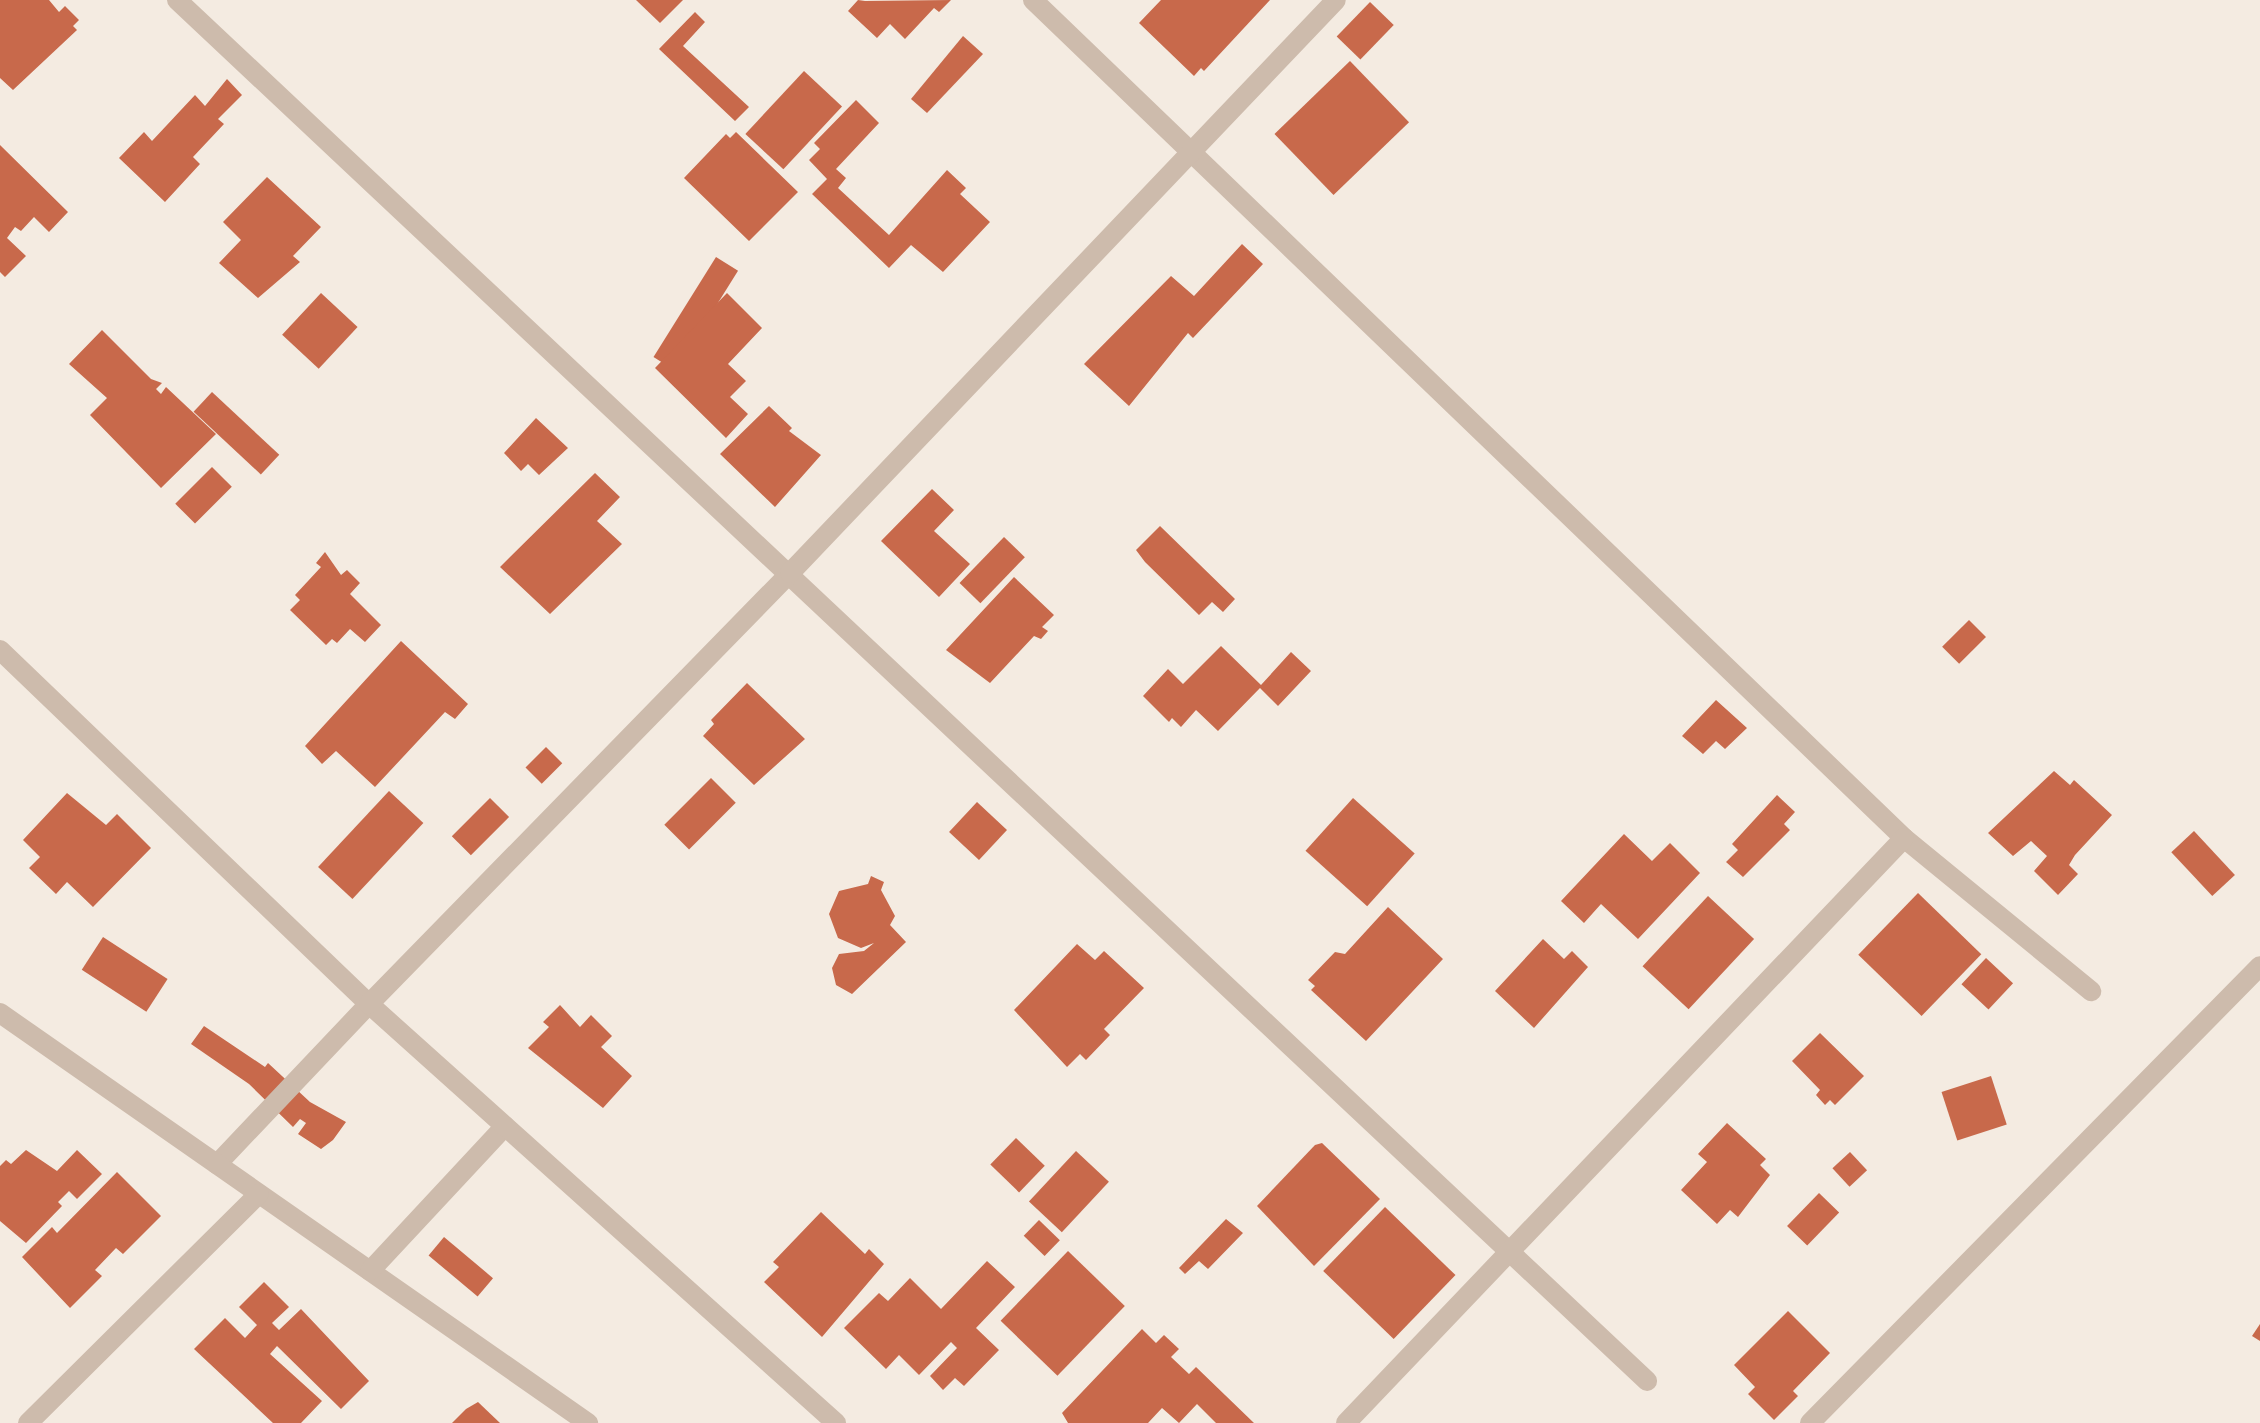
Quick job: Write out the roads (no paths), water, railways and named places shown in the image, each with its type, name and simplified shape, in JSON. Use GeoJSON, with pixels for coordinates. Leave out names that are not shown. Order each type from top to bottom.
{"type":"FeatureCollection","features":[{"type":"Feature","properties":{"kind":"street"},"geometry":{"type":"LineString","coordinates":[[177,0],[1647,1381]]}},
{"type":"Feature","properties":{"kind":"street"},"geometry":{"type":"LineString","coordinates":[[1033,0],[1193,150],[1904,838],[2091,991]]}},
{"type":"Feature","properties":{"kind":"street"},"geometry":{"type":"LineString","coordinates":[[217,1164],[790,573],[1336,0]]}},
{"type":"Feature","properties":{"kind":"street"},"geometry":{"type":"LineString","coordinates":[[0,650],[369,1004],[836,1423]]}},
{"type":"Feature","properties":{"kind":"street"},"geometry":{"type":"LineString","coordinates":[[1346,1423],[1904,838]]}},
{"type":"Feature","properties":{"kind":"street"},"geometry":{"type":"LineString","coordinates":[[1810,1423],[2260,966]]}},
{"type":"Feature","properties":{"kind":"street"},"geometry":{"type":"LineString","coordinates":[[0,1013],[588,1423]]}},
{"type":"Feature","properties":{"kind":"street"},"geometry":{"type":"LineString","coordinates":[[370,1271],[505,1126]]}},
{"type":"Feature","properties":{"kind":"street"},"geometry":{"type":"LineString","coordinates":[[28,1423],[259,1194]]}}]}
